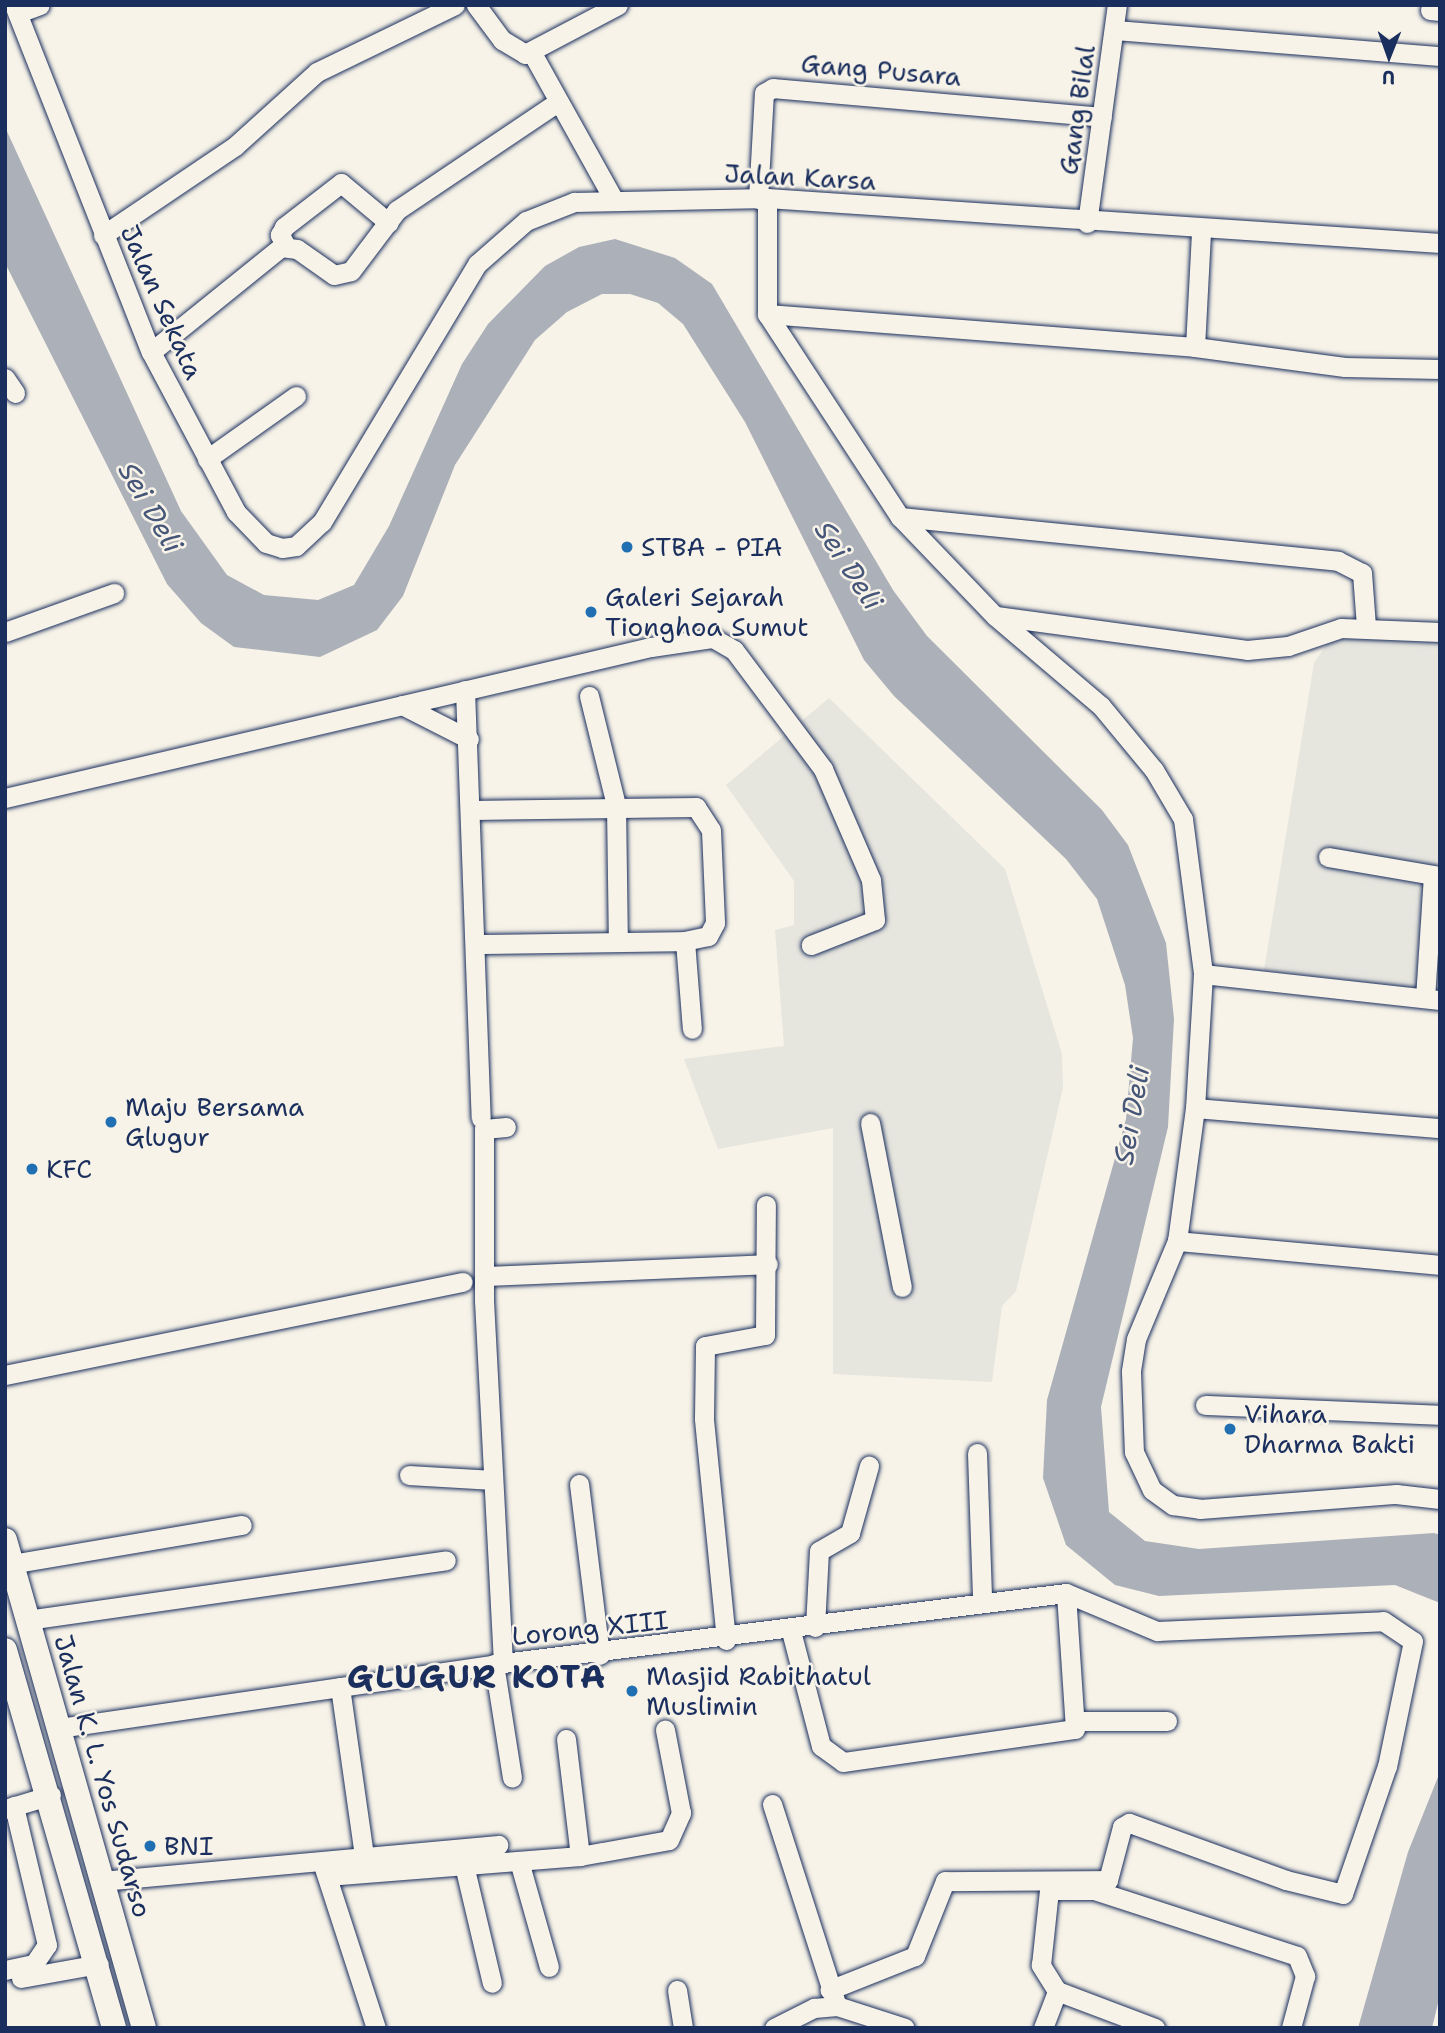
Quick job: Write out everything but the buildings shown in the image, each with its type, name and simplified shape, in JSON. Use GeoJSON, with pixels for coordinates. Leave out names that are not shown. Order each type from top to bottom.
{"type":"FeatureCollection","features":[{"type":"Feature","properties":{"kind":"main road","name":"Jalan K. L. Yos Sudarso"},"geometry":{"type":"LineString","coordinates":[[8,1552],[144,2028]]}},
{"type":"Feature","properties":{"kind":"main road"},"geometry":{"type":"LineString","coordinates":[[5,1650],[51,1795],[99,1964],[114,2028]]}},
{"type":"Feature","properties":{"kind":"main road"},"geometry":{"type":"LineString","coordinates":[[32,1735],[59,1728]]}},
{"type":"Feature","properties":{"kind":"main road"},"geometry":{"type":"LineString","coordinates":[[51,1795],[76,1789]]}},
{"type":"Feature","properties":{"kind":"street"},"geometry":{"type":"LineString","coordinates":[[16,9],[40,5]]}},
{"type":"Feature","properties":{"kind":"street"},"geometry":{"type":"LineString","coordinates":[[103,235],[235,146],[317,72],[455,5]]}},
{"type":"Feature","properties":{"kind":"street"},"geometry":{"type":"LineString","coordinates":[[475,5],[513,50],[532,52],[618,5]]}},
{"type":"Feature","properties":{"kind":"street","name":"Gang Bilal"},"geometry":{"type":"LineString","coordinates":[[1087,223],[1117,5]]}},
{"type":"Feature","properties":{"kind":"street","name":"Jalan Sekata"},"geometry":{"type":"LineString","coordinates":[[16,9],[151,352],[236,512],[265,543],[296,546],[322,522]]}},
{"type":"Feature","properties":{"kind":"street"},"geometry":{"type":"LineString","coordinates":[[1115,30],[1440,56]]}},
{"type":"Feature","properties":{"kind":"street"},"geometry":{"type":"LineString","coordinates":[[532,52],[556,103],[612,197]]}},
{"type":"Feature","properties":{"kind":"street","name":"Gang Pusara"},"geometry":{"type":"LineString","coordinates":[[762,199],[764,93],[773,88],[1102,117]]}},
{"type":"Feature","properties":{"kind":"street"},"geometry":{"type":"LineString","coordinates":[[389,223],[341,183],[284,227],[280,235],[286,246],[342,274],[367,258],[389,223],[438,178],[556,103]]}},
{"type":"Feature","properties":{"kind":"street","name":"Jalan Karsa"},"geometry":{"type":"LineString","coordinates":[[322,522],[477,264],[526,221],[574,202],[612,197],[762,199],[1201,232],[1440,243]]}},
{"type":"Feature","properties":{"kind":"street"},"geometry":{"type":"LineString","coordinates":[[762,199],[767,314],[900,517],[996,616],[1101,706],[1154,770],[1183,819],[1203,974],[1195,1108],[1177,1241],[1133,1354],[1134,1452],[1152,1490],[1173,1505],[1227,1508],[1396,1493],[1440,1499]]}},
{"type":"Feature","properties":{"kind":"street"},"geometry":{"type":"LineString","coordinates":[[1195,348],[1201,232]]}},
{"type":"Feature","properties":{"kind":"street"},"geometry":{"type":"LineString","coordinates":[[151,352],[286,246]]}},
{"type":"Feature","properties":{"kind":"street"},"geometry":{"type":"LineString","coordinates":[[767,314],[1195,348],[1345,367],[1440,369]]}},
{"type":"Feature","properties":{"kind":"street"},"geometry":{"type":"LineString","coordinates":[[207,459],[296,396]]}},
{"type":"Feature","properties":{"kind":"street"},"geometry":{"type":"LineString","coordinates":[[900,517],[1346,563],[1362,573],[1366,626]]}},
{"type":"Feature","properties":{"kind":"street"},"geometry":{"type":"LineString","coordinates":[[5,632],[114,593]]}},
{"type":"Feature","properties":{"kind":"street"},"geometry":{"type":"LineString","coordinates":[[996,616],[1247,650],[1366,626],[1440,632]]}},
{"type":"Feature","properties":{"kind":"street"},"geometry":{"type":"LineString","coordinates":[[5,798],[700,637],[734,650],[822,769],[872,880],[875,920],[811,945]]}},
{"type":"Feature","properties":{"kind":"street"},"geometry":{"type":"LineString","coordinates":[[465,690],[473,810],[481,1118]]}},
{"type":"Feature","properties":{"kind":"street"},"geometry":{"type":"LineString","coordinates":[[589,696],[616,805],[618,942]]}},
{"type":"Feature","properties":{"kind":"street"},"geometry":{"type":"LineString","coordinates":[[402,705],[469,739]]}},
{"type":"Feature","properties":{"kind":"street"},"geometry":{"type":"LineString","coordinates":[[473,810],[684,804],[709,821],[715,923],[708,936],[685,941],[475,944]]}},
{"type":"Feature","properties":{"kind":"street"},"geometry":{"type":"LineString","coordinates":[[1203,974],[1433,999],[1433,874],[1328,857]]}},
{"type":"Feature","properties":{"kind":"street"},"geometry":{"type":"LineString","coordinates":[[685,941],[692,1029]]}},
{"type":"Feature","properties":{"kind":"street"},"geometry":{"type":"LineString","coordinates":[[1195,1108],[1440,1128]]}},
{"type":"Feature","properties":{"kind":"street"},"geometry":{"type":"LineString","coordinates":[[870,1122],[902,1287]]}},
{"type":"Feature","properties":{"kind":"street"},"geometry":{"type":"LineString","coordinates":[[506,1127],[484,1129],[484,1276],[499,1663],[512,1778]]}},
{"type":"Feature","properties":{"kind":"street"},"geometry":{"type":"LineString","coordinates":[[726,1640],[704,1418],[705,1346],[765,1335],[768,1264],[766,1205]]}},
{"type":"Feature","properties":{"kind":"street"},"geometry":{"type":"LineString","coordinates":[[1177,1241],[1440,1265]]}},
{"type":"Feature","properties":{"kind":"street"},"geometry":{"type":"LineString","coordinates":[[484,1276],[768,1264]]}},
{"type":"Feature","properties":{"kind":"street"},"geometry":{"type":"LineString","coordinates":[[5,1376],[463,1282]]}},
{"type":"Feature","properties":{"kind":"street"},"geometry":{"type":"LineString","coordinates":[[1205,1405],[1440,1415]]}},
{"type":"Feature","properties":{"kind":"street"},"geometry":{"type":"LineString","coordinates":[[977,1453],[982,1599]]}},
{"type":"Feature","properties":{"kind":"street"},"geometry":{"type":"LineString","coordinates":[[815,1627],[820,1551],[850,1533],[869,1466]]}},
{"type":"Feature","properties":{"kind":"street"},"geometry":{"type":"LineString","coordinates":[[409,1475],[493,1480]]}},
{"type":"Feature","properties":{"kind":"street"},"geometry":{"type":"LineString","coordinates":[[579,1485],[600,1655]]}},
{"type":"Feature","properties":{"kind":"street"},"geometry":{"type":"LineString","coordinates":[[8,1552],[242,1525]]}},
{"type":"Feature","properties":{"kind":"street"},"geometry":{"type":"LineString","coordinates":[[27,1620],[446,1560]]}},
{"type":"Feature","properties":{"kind":"street"},"geometry":{"type":"LineString","coordinates":[[774,2028],[915,1956],[945,1881],[1108,1880],[1122,1827],[1129,1824],[1309,1888],[1343,1894],[1348,1888],[1387,1766],[1413,1655],[1406,1630],[1383,1622],[1157,1631],[1066,1593],[1077,1721],[1069,1731],[844,1762],[821,1746],[791,1632]]}},
{"type":"Feature","properties":{"kind":"street","name":"Lorong XIII"},"geometry":{"type":"LineString","coordinates":[[59,1728],[499,1663],[600,1655],[791,1632],[982,1599],[1066,1593]]}},
{"type":"Feature","properties":{"kind":"street"},"geometry":{"type":"LineString","coordinates":[[340,1687],[363,1855]]}},
{"type":"Feature","properties":{"kind":"street"},"geometry":{"type":"LineString","coordinates":[[1077,1721],[1167,1721]]}},
{"type":"Feature","properties":{"kind":"street"},"geometry":{"type":"LineString","coordinates":[[101,1881],[324,1868],[519,1861],[580,1856],[676,1835],[681,1813],[665,1730]]}},
{"type":"Feature","properties":{"kind":"street"},"geometry":{"type":"LineString","coordinates":[[566,1740],[580,1856]]}},
{"type":"Feature","properties":{"kind":"street"},"geometry":{"type":"LineString","coordinates":[[5,1969],[34,1964],[47,1945],[9,1808],[51,1795]]}},
{"type":"Feature","properties":{"kind":"street"},"geometry":{"type":"LineString","coordinates":[[772,1804],[833,1998],[905,2028]]}},
{"type":"Feature","properties":{"kind":"street"},"geometry":{"type":"LineString","coordinates":[[324,1868],[363,1855],[498,1845]]}},
{"type":"Feature","properties":{"kind":"street"},"geometry":{"type":"LineString","coordinates":[[519,1861],[549,1967]]}},
{"type":"Feature","properties":{"kind":"street"},"geometry":{"type":"LineString","coordinates":[[464,1865],[492,1983]]}},
{"type":"Feature","properties":{"kind":"street"},"geometry":{"type":"LineString","coordinates":[[324,1868],[376,2028]]}},
{"type":"Feature","properties":{"kind":"street"},"geometry":{"type":"LineString","coordinates":[[1155,2028],[1057,1991],[1041,1965],[1045,1901],[1049,1890],[1094,1890],[1297,1956],[1305,1976],[1291,2028]]}},
{"type":"Feature","properties":{"kind":"street"},"geometry":{"type":"LineString","coordinates":[[5,1982],[99,1964]]}},
{"type":"Feature","properties":{"kind":"street"},"geometry":{"type":"LineString","coordinates":[[677,1990],[683,2028]]}},
{"type":"Feature","properties":{"kind":"street"},"geometry":{"type":"LineString","coordinates":[[1043,2028],[1057,1991]]}},
{"type":"Feature","properties":{"kind":"shaded area"},"geometry":{"type":"Polygon","coordinates":[[[1336,631],[1440,642],[1440,992],[1264,970],[1314,663],[1336,631]]]}},
{"type":"Feature","properties":{"kind":"shaded area"},"geometry":{"type":"Polygon","coordinates":[[[829,698],[1005,869],[1062,1054],[1063,1088],[1016,1291],[1002,1306],[992,1382],[833,1374],[833,1128],[718,1149],[684,1059],[784,1046],[775,930],[794,925],[794,881],[726,785],[829,698]]]}},
{"type":"Feature","properties":{"kind":"water","name":"Sei Deli"},"geometry":{"type":"Polygon","coordinates":[[[5,127],[181,511],[227,575],[264,595],[318,600],[354,585],[389,526],[462,364],[488,324],[545,266],[579,247],[615,239],[675,258],[712,284],[893,590],[927,636],[1102,810],[1128,845],[1166,943],[1174,1019],[1168,1127],[1101,1407],[1109,1512],[1145,1541],[1199,1549],[1434,1533],[1440,1535],[1440,1603],[1395,1585],[1159,1596],[1115,1585],[1066,1545],[1043,1478],[1047,1400],[1126,1119],[1133,1038],[1125,985],[1097,899],[1066,859],[894,696],[864,660],[745,422],[683,324],[658,303],[630,294],[602,294],[567,312],[535,340],[455,465],[403,596],[377,630],[320,657],[234,647],[201,623],[167,584],[5,263],[5,127]]]}},
{"type":"Feature","properties":{"kind":"water"},"geometry":{"type":"Polygon","coordinates":[[[1440,1772],[1440,1995],[1432,2028],[1358,2028],[1408,1852],[1440,1772]]]}},
{"type":"Feature","properties":{"kind":"place","name":"STBA - PIA"},"geometry":{"type":"Point","coordinates":[627,547]}},
{"type":"Feature","properties":{"kind":"place","name":"Galeri Sejarah Tionghoa Sumut"},"geometry":{"type":"Point","coordinates":[591,612]}},
{"type":"Feature","properties":{"kind":"place","name":"Maju Bersama Glugur"},"geometry":{"type":"Point","coordinates":[111,1122]}},
{"type":"Feature","properties":{"kind":"place","name":"KFC"},"geometry":{"type":"Point","coordinates":[32,1169]}},
{"type":"Feature","properties":{"kind":"place","name":"Vihara Dharma Bakti"},"geometry":{"type":"Point","coordinates":[1230,1429]}},
{"type":"Feature","properties":{"kind":"place","name":"Masjid Rabithatul Muslimin"},"geometry":{"type":"Point","coordinates":[632,1691]}},
{"type":"Feature","properties":{"kind":"place","name":"BNI"},"geometry":{"type":"Point","coordinates":[150,1846]}},
{"type":"Feature","properties":{"kind":"district","name":"GLUGUR KOTA"},"geometry":{"type":"Point","coordinates":[477,1677]}}]}
